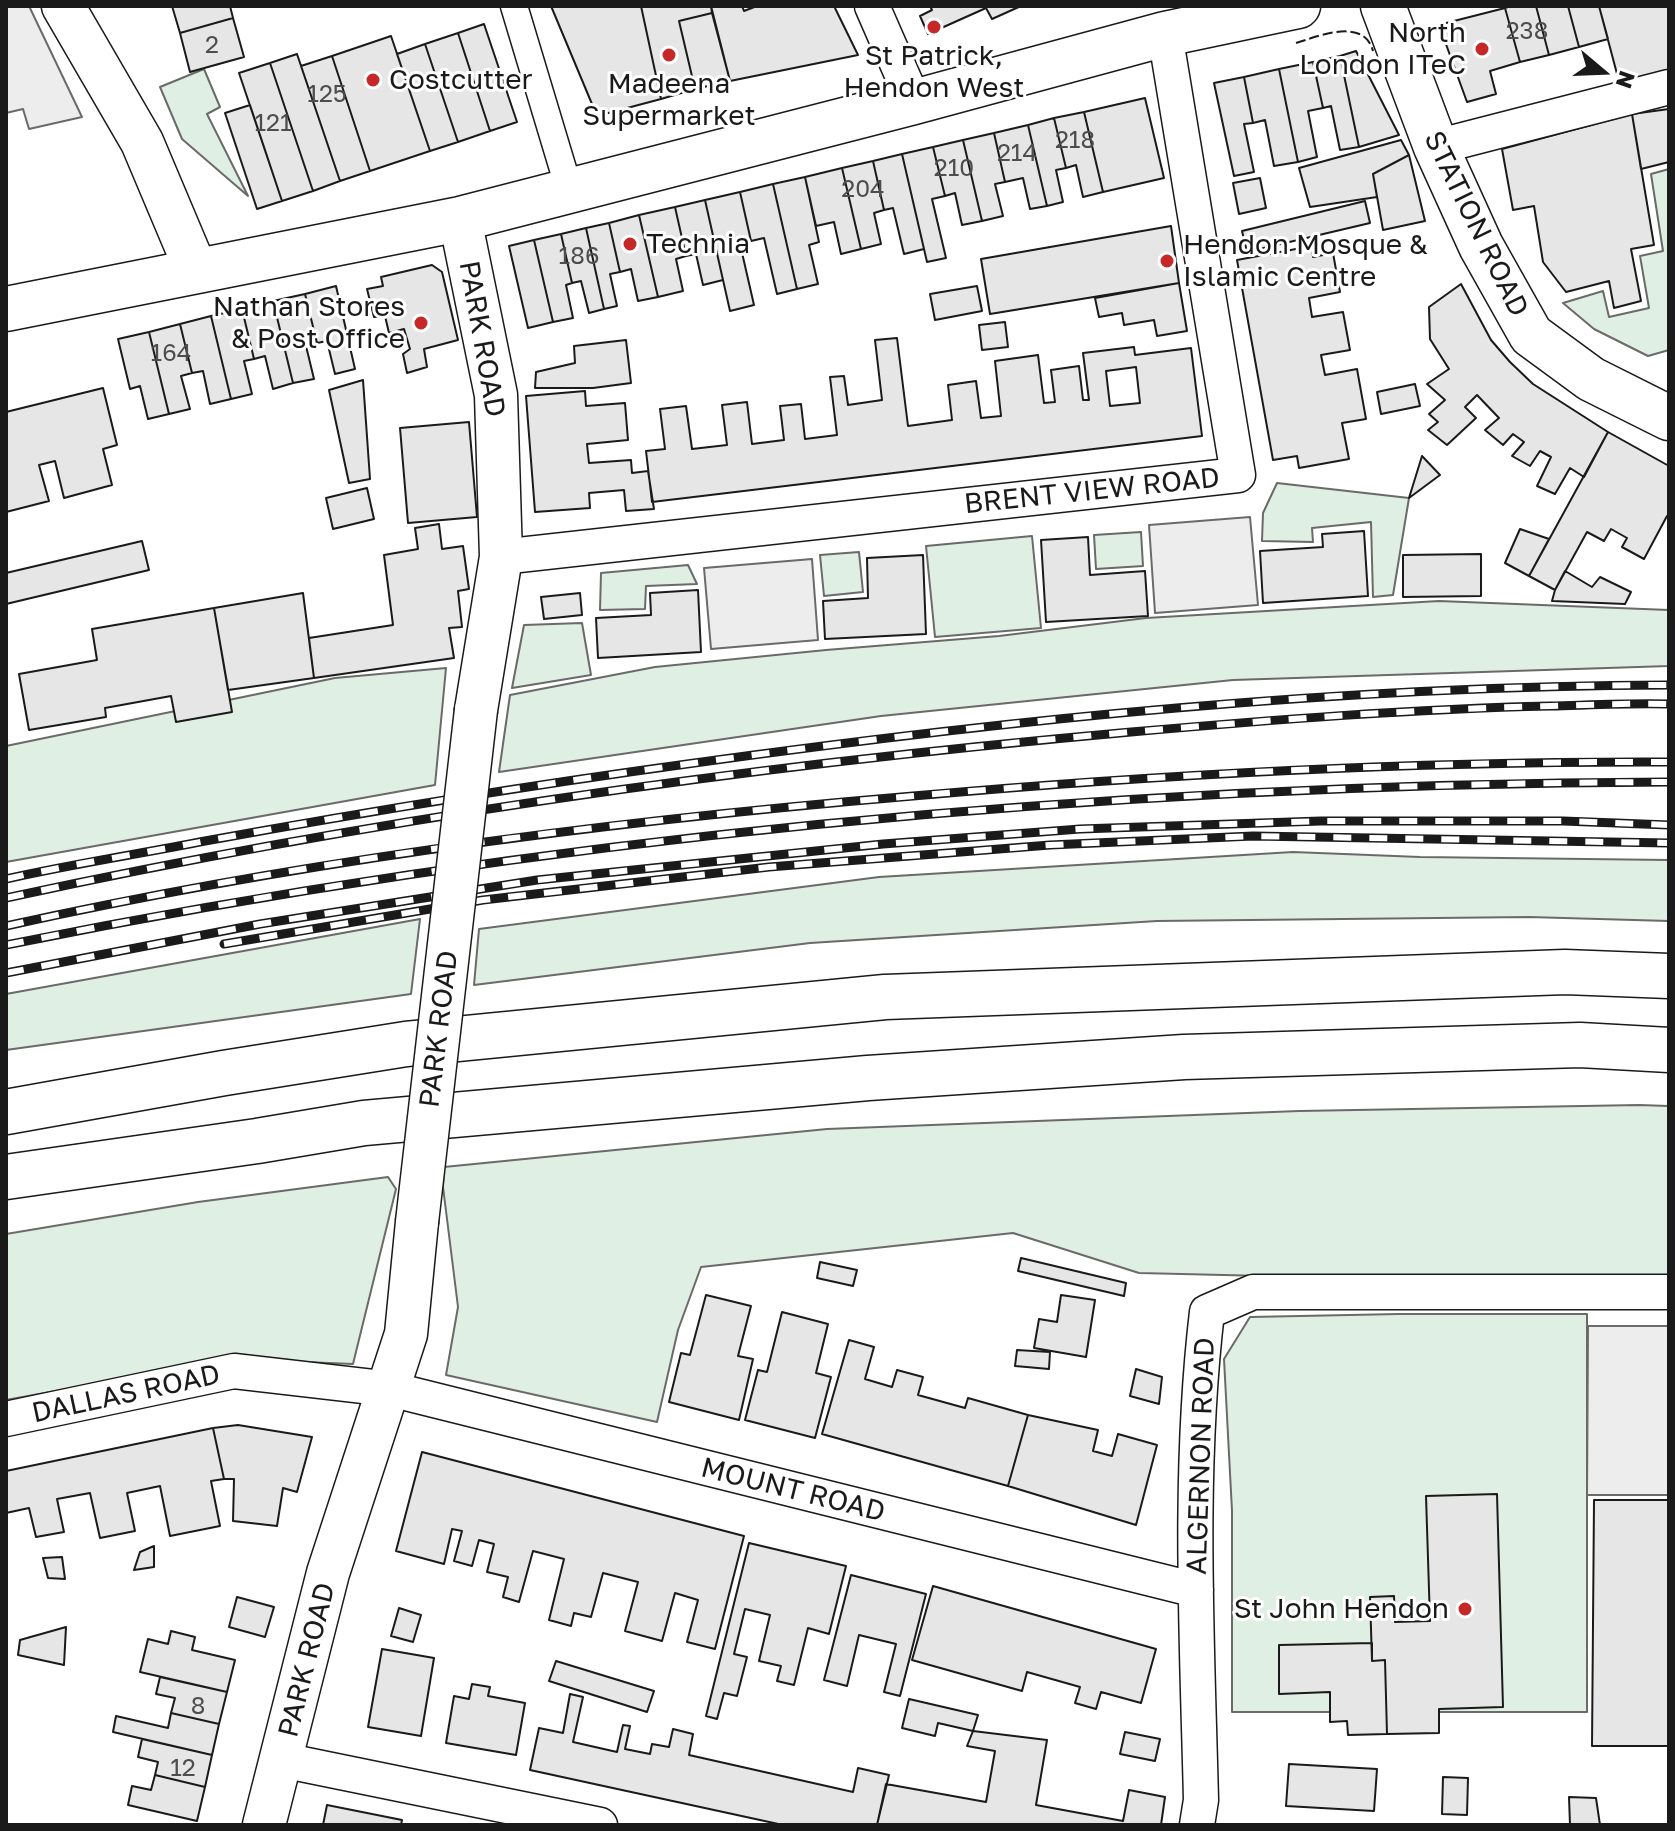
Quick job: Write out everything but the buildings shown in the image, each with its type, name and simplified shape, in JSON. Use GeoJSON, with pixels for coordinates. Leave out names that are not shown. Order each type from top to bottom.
{"type":"FeatureCollection","features":[{"type":"Feature","properties":{"kind":"main road"},"geometry":{"type":"LineString","coordinates":[[6,309],[460,219],[914,102],[1235,12],[1298,6]]}},
{"type":"Feature","properties":{"kind":"main road","name":"STATION ROAD"},"geometry":{"type":"LineString","coordinates":[[1383,6],[1436,147],[1481,246],[1531,335],[1591,379],[1669,418]]}},
{"type":"Feature","properties":{"kind":"main road"},"geometry":{"type":"LineString","coordinates":[[6,1112],[406,1044],[885,997],[1565,972],[1669,976]]}},
{"type":"Feature","properties":{"kind":"main road"},"geometry":{"type":"LineString","coordinates":[[6,1177],[364,1123],[868,1078],[1136,1060],[1580,1045],[1669,1050]]}},
{"type":"Feature","properties":{"kind":"main road"},"geometry":{"type":"LineString","coordinates":[[6,1202],[257,1141]]}},
{"type":"Feature","properties":{"kind":"street"},"geometry":{"type":"LineString","coordinates":[[63,6],[142,142],[196,270]]}},
{"type":"Feature","properties":{"kind":"street"},"geometry":{"type":"LineString","coordinates":[[514,6],[569,189]]}},
{"type":"Feature","properties":{"kind":"street"},"geometry":{"type":"LineString","coordinates":[[872,6],[914,102]]}},
{"type":"Feature","properties":{"kind":"street","name":"BRENT VIEW ROAD"},"geometry":{"type":"LineString","coordinates":[[501,557],[1238,475],[1165,34]]}},
{"type":"Feature","properties":{"kind":"street"},"geometry":{"type":"LineString","coordinates":[[1436,147],[1669,87]]}},
{"type":"Feature","properties":{"kind":"street","name":"PARK ROAD"},"geometry":{"type":"LineString","coordinates":[[264,1825],[328,1573],[406,1334],[476,710],[501,557],[496,395],[460,219]]}},
{"type":"Feature","properties":{"kind":"street","name":"ALGERNON ROAD"},"geometry":{"type":"LineString","coordinates":[[1197,1825],[1201,1800],[1196,1590],[1199,1384],[1207,1312],[1253,1292],[1669,1292]]}},
{"type":"Feature","properties":{"kind":"street","name":"DALLAS ROAD"},"geometry":{"type":"LineString","coordinates":[[6,1419],[234,1371],[390,1389]]}},
{"type":"Feature","properties":{"kind":"street","name":"MOUNT ROAD"},"geometry":{"type":"LineString","coordinates":[[390,1389],[1196,1590]]}},
{"type":"Feature","properties":{"kind":"street"},"geometry":{"type":"LineString","coordinates":[[282,1760],[600,1825]]}},
{"type":"Feature","properties":{"kind":"green space"},"geometry":{"type":"Polygon","coordinates":[[[204,69],[220,107],[207,114],[248,196],[182,139],[160,87],[204,69]]]}},
{"type":"Feature","properties":{"kind":"green space"},"geometry":{"type":"Polygon","coordinates":[[[1669,169],[1669,350],[1648,356],[1594,329],[1563,303],[1603,291],[1609,317],[1649,308],[1640,256],[1663,251],[1651,174],[1669,169]]]}},
{"type":"Feature","properties":{"kind":"green space"},"geometry":{"type":"Polygon","coordinates":[[[1277,483],[1409,498],[1393,595],[1373,597],[1371,522],[1312,528],[1313,542],[1262,541],[1263,513],[1277,483]]]}},
{"type":"Feature","properties":{"kind":"green space"},"geometry":{"type":"Polygon","coordinates":[[[1141,532],[1143,566],[1096,569],[1094,535],[1141,532]]]}},
{"type":"Feature","properties":{"kind":"green space"},"geometry":{"type":"Polygon","coordinates":[[[1032,536],[1041,628],[935,637],[926,546],[1032,536]]]}},
{"type":"Feature","properties":{"kind":"green space"},"geometry":{"type":"Polygon","coordinates":[[[859,552],[863,592],[824,596],[820,555],[859,552]]]}},
{"type":"Feature","properties":{"kind":"green space"},"geometry":{"type":"Polygon","coordinates":[[[688,565],[697,584],[646,586],[645,609],[600,610],[601,573],[688,565]]]}},
{"type":"Feature","properties":{"kind":"green space"},"geometry":{"type":"Polygon","coordinates":[[[1439,601],[1669,610],[1669,666],[1233,680],[881,716],[499,772],[510,695],[655,667],[999,636],[1146,618],[1439,601]]]}},
{"type":"Feature","properties":{"kind":"green space"},"geometry":{"type":"Polygon","coordinates":[[[582,623],[591,675],[512,688],[524,625],[582,623]]]}},
{"type":"Feature","properties":{"kind":"green space"},"geometry":{"type":"Polygon","coordinates":[[[446,668],[435,785],[6,862],[6,746],[335,678],[446,668]]]}},
{"type":"Feature","properties":{"kind":"green space"},"geometry":{"type":"Polygon","coordinates":[[[1293,852],[1669,860],[1669,921],[1529,917],[1157,921],[810,943],[474,985],[479,929],[879,877],[1293,852]]]}},
{"type":"Feature","properties":{"kind":"green space"},"geometry":{"type":"Polygon","coordinates":[[[420,919],[411,994],[6,1050],[6,994],[420,919]]]}},
{"type":"Feature","properties":{"kind":"green space"},"geometry":{"type":"Polygon","coordinates":[[[1669,1106],[1669,1277],[1392,1279],[1139,1273],[1013,1233],[701,1267],[678,1330],[657,1422],[446,1375],[458,1307],[443,1187],[444,1167],[827,1129],[1299,1111],[1669,1106]]]}},
{"type":"Feature","properties":{"kind":"green space"},"geometry":{"type":"Polygon","coordinates":[[[388,1177],[396,1189],[353,1364],[232,1359],[6,1400],[6,1234],[198,1202],[388,1177]]]}},
{"type":"Feature","properties":{"kind":"green space"},"geometry":{"type":"Polygon","coordinates":[[[1587,1314],[1587,1712],[1232,1712],[1232,1511],[1224,1359],[1250,1317],[1587,1314]]]}},
{"type":"Feature","properties":{"kind":"shaded area"},"geometry":{"type":"Polygon","coordinates":[[[6,6],[29,6],[82,117],[29,129],[23,109],[6,113],[6,6]]]}},
{"type":"Feature","properties":{"kind":"shaded area"},"geometry":{"type":"Polygon","coordinates":[[[1250,517],[1258,605],[1155,613],[1149,525],[1250,517]]]}},
{"type":"Feature","properties":{"kind":"shaded area"},"geometry":{"type":"Polygon","coordinates":[[[812,559],[818,640],[711,649],[704,568],[812,559]]]}},
{"type":"Feature","properties":{"kind":"shaded area"},"geometry":{"type":"Polygon","coordinates":[[[1588,1326],[1669,1326],[1669,1495],[1587,1495],[1588,1326]]]}},
{"type":"Feature","properties":{"kind":"railway"},"geometry":{"type":"LineString","coordinates":[[6,879],[445,800],[687,764],[931,733],[1054,719],[1299,699],[1422,691],[1669,685]]}},
{"type":"Feature","properties":{"kind":"railway"},"geometry":{"type":"LineString","coordinates":[[6,898],[145,869],[425,819],[566,797],[848,761],[1131,732],[1341,716],[1498,707],[1669,704]]}},
{"type":"Feature","properties":{"kind":"railway"},"geometry":{"type":"LineString","coordinates":[[6,926],[118,902],[344,862],[571,831],[799,806],[1102,781],[1291,770],[1669,762]]}},
{"type":"Feature","properties":{"kind":"railway"},"geometry":{"type":"LineString","coordinates":[[6,945],[212,906],[418,873],[833,823],[1042,805],[1251,793],[1460,785],[1669,782]]}},
{"type":"Feature","properties":{"kind":"railway"},"geometry":{"type":"LineString","coordinates":[[6,973],[260,924],[537,880],[883,844],[1080,829],[1321,821],[1563,821],[1669,825]]}},
{"type":"Feature","properties":{"kind":"railway"},"geometry":{"type":"LineString","coordinates":[[224,944],[483,900],[769,867],[1050,845],[1253,836],[1669,843]]}},
{"type":"Feature","properties":{"kind":"fence"},"geometry":{"type":"LineString","coordinates":[[1296,43],[1328,33],[1351,32],[1360,34],[1373,51]]}},
{"type":"Feature","properties":{"kind":"place","name":"St Patrick, Hendon West"},"geometry":{"type":"Point","coordinates":[934,27]}},
{"type":"Feature","properties":{"kind":"place","name":"North London ITeC"},"geometry":{"type":"Point","coordinates":[1482,49]}},
{"type":"Feature","properties":{"kind":"place","name":"Madeena Supermarket"},"geometry":{"type":"Point","coordinates":[669,55]}},
{"type":"Feature","properties":{"kind":"place","name":"Costcutter"},"geometry":{"type":"Point","coordinates":[373,80]}},
{"type":"Feature","properties":{"kind":"place","name":"Technia"},"geometry":{"type":"Point","coordinates":[630,244]}},
{"type":"Feature","properties":{"kind":"place","name":"Hendon Mosque & Islamic Centre"},"geometry":{"type":"Point","coordinates":[1167,261]}},
{"type":"Feature","properties":{"kind":"place","name":"Nathan Stores & Post Office"},"geometry":{"type":"Point","coordinates":[421,323]}},
{"type":"Feature","properties":{"kind":"place","name":"St John Hendon"},"geometry":{"type":"Point","coordinates":[1465,1609]}}]}
